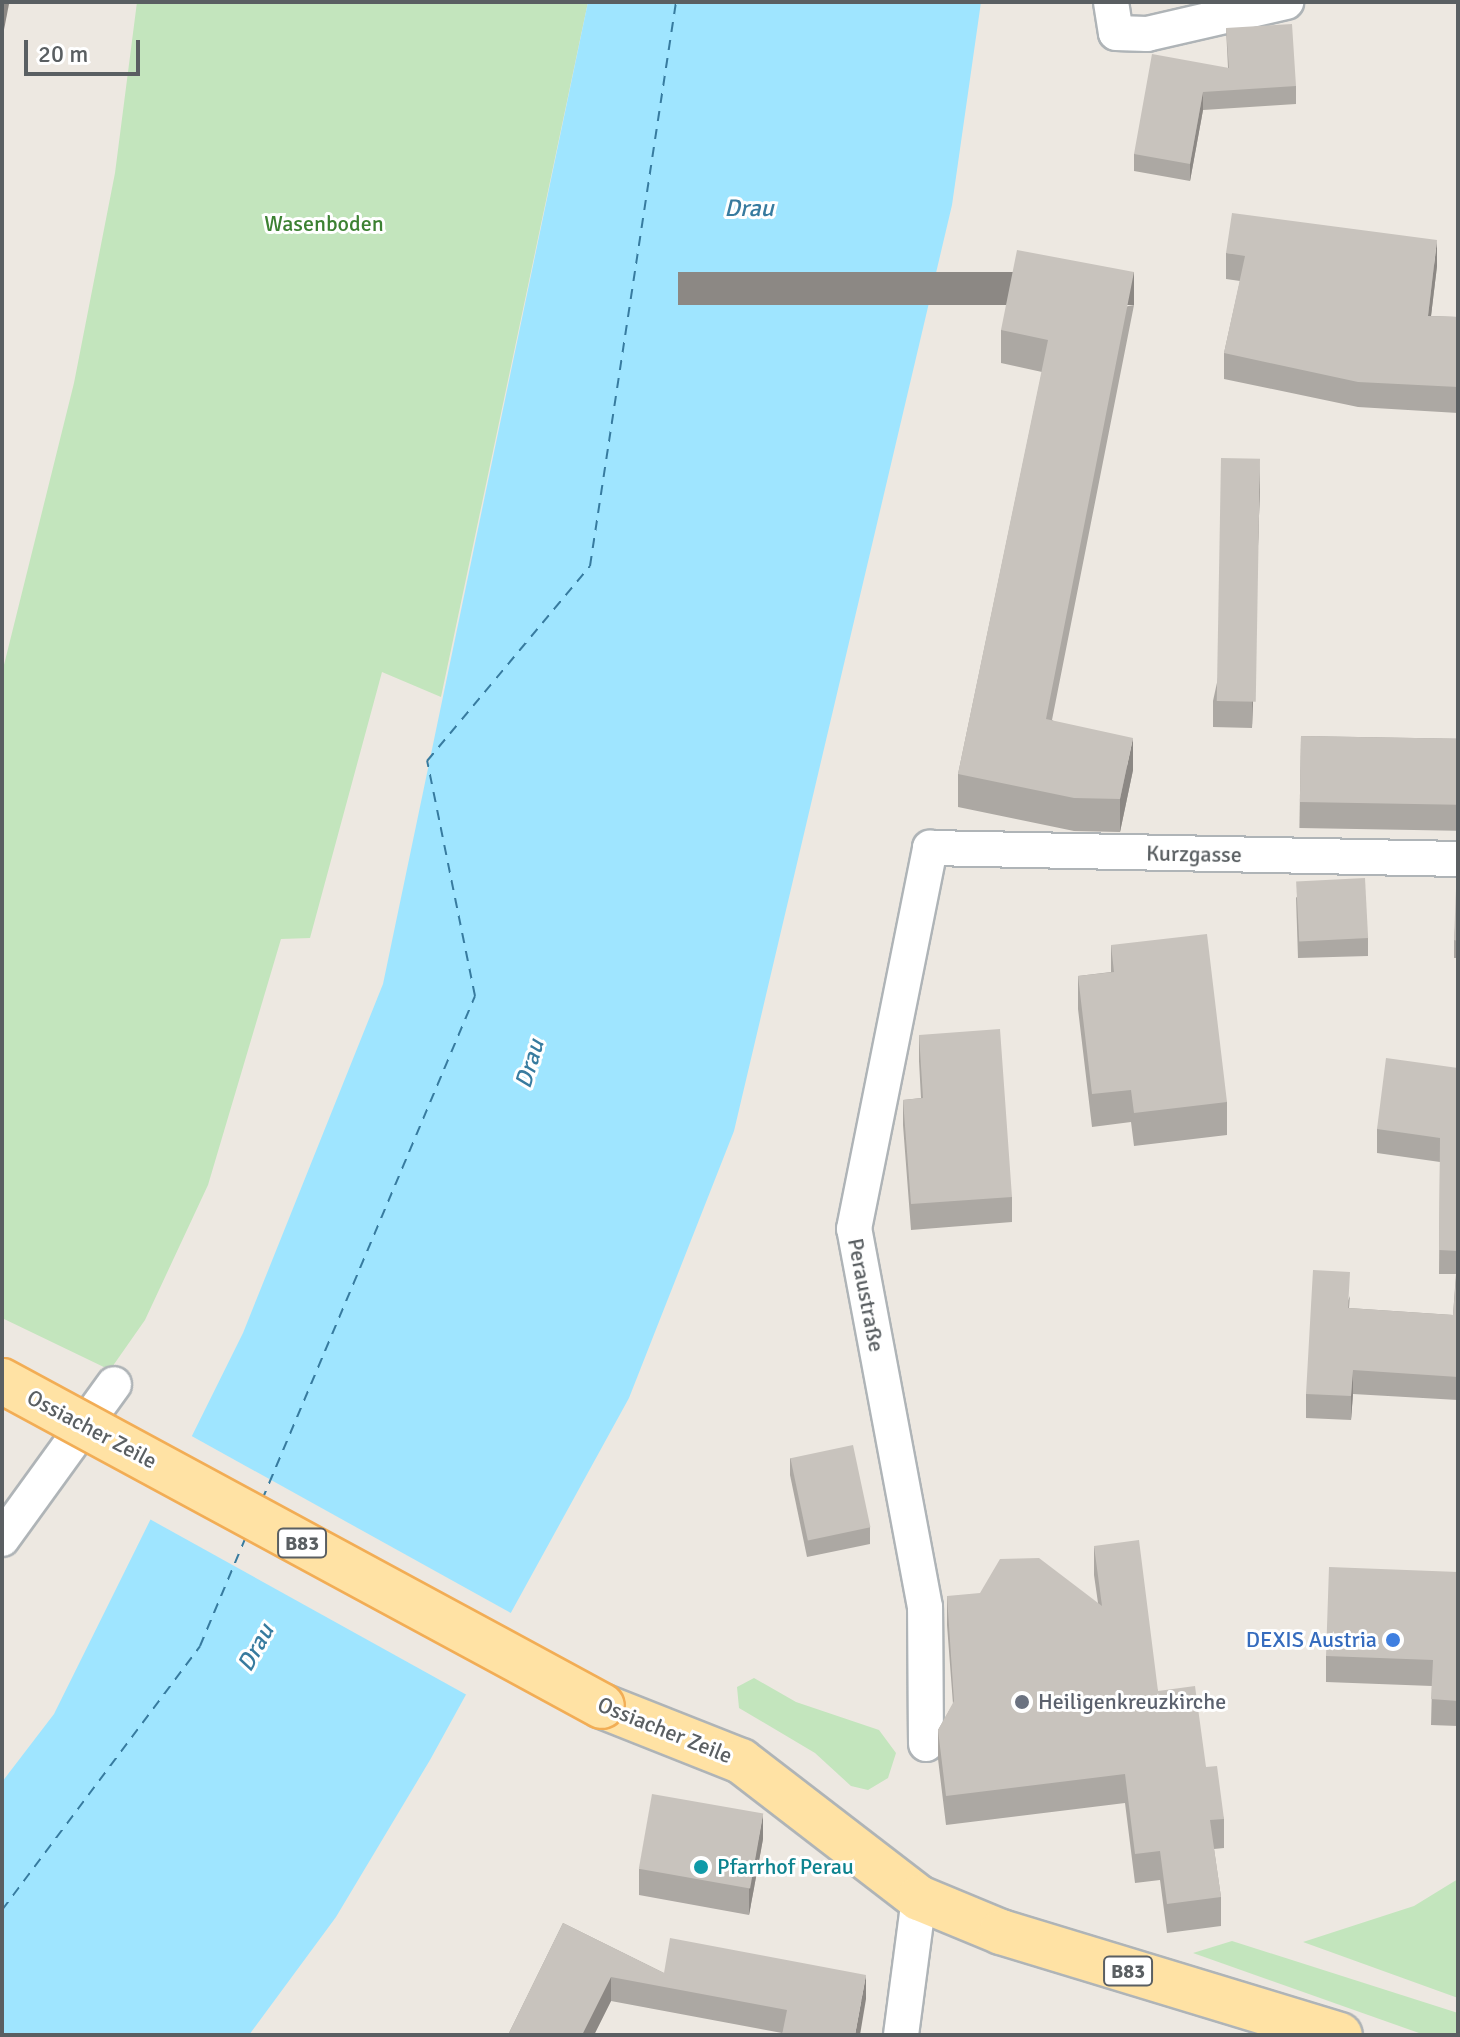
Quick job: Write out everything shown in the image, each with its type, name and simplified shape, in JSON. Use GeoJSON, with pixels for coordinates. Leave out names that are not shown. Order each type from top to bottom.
{"type":"FeatureCollection","features":[{"type":"Feature","properties":{"kind":"main road","name":"Ossiacher Zeile"},"geometry":{"type":"LineString","coordinates":[[2,1381],[602,1706],[741,1761],[919,1898],[1001,1932],[1340,2035]]}},
{"type":"Feature","properties":{"kind":"street"},"geometry":{"type":"LineString","coordinates":[[1111,2],[1116,33],[1147,34],[1286,2]]}},
{"type":"Feature","properties":{"kind":"street","name":"Kurzgasse"},"geometry":{"type":"LineString","coordinates":[[930,848],[1458,859]]}},
{"type":"Feature","properties":{"kind":"street","name":"Peraustraße"},"geometry":{"type":"LineString","coordinates":[[926,1744],[925,1607],[854,1229],[930,848]]}},
{"type":"Feature","properties":{"kind":"street"},"geometry":{"type":"LineString","coordinates":[[2,1539],[114,1384]]}},
{"type":"Feature","properties":{"kind":"street"},"geometry":{"type":"LineString","coordinates":[[901,2035],[919,1898]]}},
{"type":"Feature","properties":{"kind":"green space","name":"Wasenboden"},"geometry":{"type":"Polygon","coordinates":[[[137,2],[588,2],[441,697],[382,672],[310,938],[281,939],[208,1185],[145,1320],[110,1370],[2,1318],[2,673],[74,383],[115,173],[137,2]]]}},
{"type":"Feature","properties":{"kind":"green space"},"geometry":{"type":"Polygon","coordinates":[[[754,1678],[796,1702],[879,1730],[896,1753],[888,1778],[868,1790],[851,1786],[815,1753],[739,1708],[737,1687],[754,1678]]]}},
{"type":"Feature","properties":{"kind":"green space"},"geometry":{"type":"Polygon","coordinates":[[[1458,1879],[1458,1998],[1303,1942],[1414,1906],[1458,1879]]]}},
{"type":"Feature","properties":{"kind":"green space"},"geometry":{"type":"Polygon","coordinates":[[[1232,1941],[1458,2013],[1458,2035],[1419,2033],[1193,1953],[1232,1941]]]}},
{"type":"Feature","properties":{"kind":"water","name":"Drau"},"geometry":{"type":"Polygon","coordinates":[[[588,2],[981,2],[952,205],[734,1131],[629,1398],[430,1760],[336,1917],[249,2035],[2,2035],[2,1782],[54,1714],[243,1333],[383,984],[588,2]]]}},
{"type":"Feature","properties":{"kind":"pier"},"geometry":{"type":"Polygon","coordinates":[[[188,1434],[514,1615],[469,1696],[143,1515],[188,1434]]]}},
{"type":"Feature","properties":{"kind":"building"},"geometry":{"type":"Polygon","coordinates":[[[1292,24],[1296,86],[1203,92],[1190,164],[1134,154],[1152,54],[1229,68],[1226,28],[1292,24]]]}},
{"type":"Feature","properties":{"kind":"building"},"geometry":{"type":"Polygon","coordinates":[[[1232,213],[1437,240],[1428,316],[1458,317],[1458,387],[1358,382],[1224,353],[1245,256],[1226,253],[1232,213]]]}},
{"type":"Feature","properties":{"kind":"building"},"geometry":{"type":"Polygon","coordinates":[[[1017,250],[1134,272],[1046,719],[1133,738],[1120,799],[1074,798],[958,774],[1048,340],[1001,330],[1017,250]]]}},
{"type":"Feature","properties":{"kind":"building"},"geometry":{"type":"Polygon","coordinates":[[[1221,458],[1260,459],[1256,702],[1217,701],[1221,458]]]}},
{"type":"Feature","properties":{"kind":"building"},"geometry":{"type":"Polygon","coordinates":[[[1301,736],[1458,739],[1457,805],[1300,802],[1301,736]]]}},
{"type":"Feature","properties":{"kind":"building"},"geometry":{"type":"Polygon","coordinates":[[[1365,878],[1368,938],[1299,942],[1296,882],[1365,878]]]}},
{"type":"Feature","properties":{"kind":"building"},"geometry":{"type":"Polygon","coordinates":[[[1458,889],[1458,941],[1454,940],[1458,889]]]}},
{"type":"Feature","properties":{"kind":"building"},"geometry":{"type":"Polygon","coordinates":[[[1207,934],[1227,1102],[1134,1113],[1131,1090],[1092,1094],[1078,976],[1114,972],[1111,945],[1207,934]]]}},
{"type":"Feature","properties":{"kind":"building"},"geometry":{"type":"Polygon","coordinates":[[[1000,1029],[1012,1197],[911,1204],[903,1100],[923,1098],[919,1035],[1000,1029]]]}},
{"type":"Feature","properties":{"kind":"building"},"geometry":{"type":"Polygon","coordinates":[[[1386,1058],[1458,1068],[1458,1251],[1439,1250],[1440,1138],[1377,1129],[1386,1058]]]}},
{"type":"Feature","properties":{"kind":"building"},"geometry":{"type":"Polygon","coordinates":[[[1458,1254],[1458,1377],[1353,1370],[1351,1396],[1306,1394],[1313,1270],[1350,1272],[1348,1308],[1453,1315],[1458,1254]]]}},
{"type":"Feature","properties":{"kind":"building"},"geometry":{"type":"Polygon","coordinates":[[[853,1445],[870,1527],[808,1540],[790,1458],[853,1445]]]}},
{"type":"Feature","properties":{"kind":"building"},"geometry":{"type":"Polygon","coordinates":[[[1139,1540],[1158,1691],[1195,1686],[1206,1767],[1217,1766],[1224,1819],[1210,1820],[1221,1897],[1167,1904],[1160,1851],[1135,1854],[1125,1774],[946,1796],[938,1730],[954,1701],[947,1596],[980,1593],[1000,1559],[1039,1558],[1102,1606],[1094,1546],[1139,1540]]]}},
{"type":"Feature","properties":{"kind":"building","name":"DEXIS Austria"},"geometry":{"type":"Polygon","coordinates":[[[1329,1567],[1458,1572],[1458,1701],[1431,1699],[1433,1660],[1326,1656],[1329,1567]]]}},
{"type":"Feature","properties":{"kind":"building","name":"Pfarrhof Perau"},"geometry":{"type":"Polygon","coordinates":[[[652,1794],[763,1814],[750,1888],[639,1869],[652,1794]]]}},
{"type":"Feature","properties":{"kind":"building"},"geometry":{"type":"Polygon","coordinates":[[[563,1923],[664,1973],[670,1938],[866,1975],[855,2035],[782,2035],[787,2010],[611,1977],[582,2035],[508,2035],[563,1923]]]}},
{"type":"Feature","properties":{"kind":"ferry route"},"geometry":{"type":"LineString","coordinates":[[262,1500],[475,996],[427,761],[590,566],[676,2]]}},
{"type":"Feature","properties":{"kind":"ferry route"},"geometry":{"type":"LineString","coordinates":[[2,1910],[200,1646],[245,1539]]}},
{"type":"Feature","properties":{"kind":"place","name":"DEXIS Austria"},"geometry":{"type":"Point","coordinates":[1393,1640]}},
{"type":"Feature","properties":{"kind":"place","name":"Heiligenkreuzkirche"},"geometry":{"type":"Point","coordinates":[1022,1702]}},
{"type":"Feature","properties":{"kind":"place","name":"Pfarrhof Perau"},"geometry":{"type":"Point","coordinates":[701,1867]}}]}
